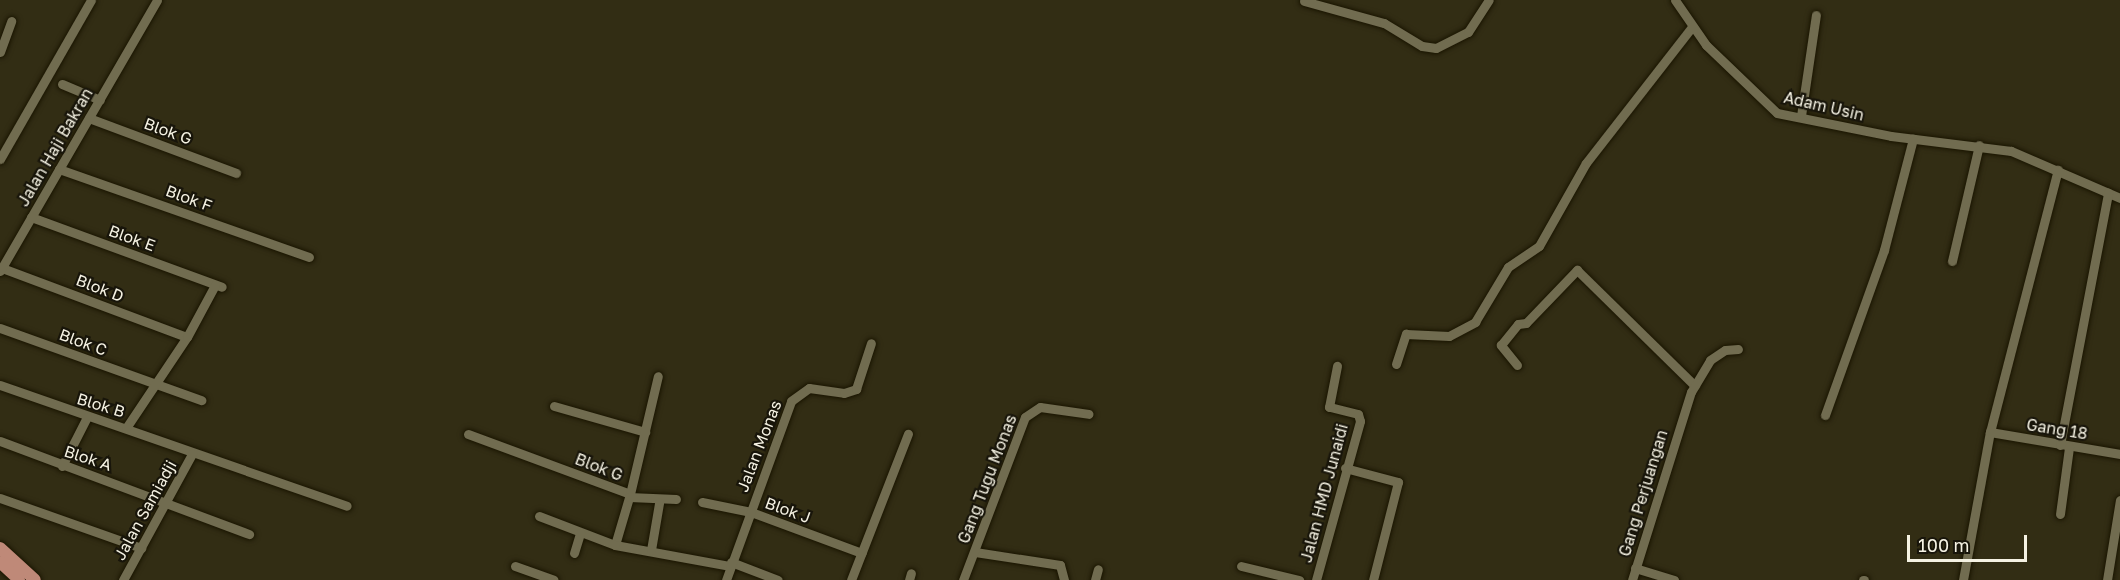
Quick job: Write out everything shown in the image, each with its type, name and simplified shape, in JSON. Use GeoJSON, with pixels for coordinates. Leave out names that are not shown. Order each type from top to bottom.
{"type":"FeatureCollection","features":[{"type":"Feature","properties":{"kind":"main road"},"geometry":{"type":"LineString","coordinates":[[0,548],[34,580]]}},
{"type":"Feature","properties":{"kind":"main road"},"geometry":{"type":"LineString","coordinates":[[0,562],[19,580]]}},
{"type":"Feature","properties":{"kind":"street"},"geometry":{"type":"LineString","coordinates":[[0,159],[91,0]]}},
{"type":"Feature","properties":{"kind":"street","name":"Jalan Haji Bakran"},"geometry":{"type":"LineString","coordinates":[[1,269],[157,0]]}},
{"type":"Feature","properties":{"kind":"street"},"geometry":{"type":"LineString","coordinates":[[1304,1],[1384,23],[1422,46],[1436,48],[1468,32],[1489,0]]}},
{"type":"Feature","properties":{"kind":"street","name":"Adam Usin"},"geometry":{"type":"LineString","coordinates":[[1675,0],[1692,27],[1774,111],[1913,140],[1979,145],[2027,156],[2120,198]]}},
{"type":"Feature","properties":{"kind":"street"},"geometry":{"type":"LineString","coordinates":[[1801,116],[1816,15]]}},
{"type":"Feature","properties":{"kind":"street"},"geometry":{"type":"LineString","coordinates":[[0,52],[11,21]]}},
{"type":"Feature","properties":{"kind":"street"},"geometry":{"type":"LineString","coordinates":[[1396,364],[1404,335],[1449,336],[1475,322],[1508,267],[1529,255],[1545,238],[1586,163],[1692,27]]}},
{"type":"Feature","properties":{"kind":"street"},"geometry":{"type":"LineString","coordinates":[[62,84],[100,100]]}},
{"type":"Feature","properties":{"kind":"street","name":"Blok G"},"geometry":{"type":"LineString","coordinates":[[89,118],[236,173]]}},
{"type":"Feature","properties":{"kind":"street"},"geometry":{"type":"LineString","coordinates":[[1825,415],[1884,250],[1913,140]]}},
{"type":"Feature","properties":{"kind":"street"},"geometry":{"type":"LineString","coordinates":[[1952,261],[1979,145]]}},
{"type":"Feature","properties":{"kind":"street","name":"Blok F"},"geometry":{"type":"LineString","coordinates":[[59,168],[309,257]]}},
{"type":"Feature","properties":{"kind":"street"},"geometry":{"type":"LineString","coordinates":[[1963,580],[1990,432],[2058,170]]}},
{"type":"Feature","properties":{"kind":"street"},"geometry":{"type":"LineString","coordinates":[[2060,514],[2065,446],[2108,193]]}},
{"type":"Feature","properties":{"kind":"street","name":"Blok E"},"geometry":{"type":"LineString","coordinates":[[31,217],[219,286],[187,337]]}},
{"type":"Feature","properties":{"kind":"street","name":"Blok D"},"geometry":{"type":"LineString","coordinates":[[1,269],[187,337]]}},
{"type":"Feature","properties":{"kind":"street"},"geometry":{"type":"LineString","coordinates":[[1517,365],[1501,345],[1577,270],[1695,386]]}},
{"type":"Feature","properties":{"kind":"street","name":"Blok C"},"geometry":{"type":"LineString","coordinates":[[0,328],[201,400]]}},
{"type":"Feature","properties":{"kind":"street"},"geometry":{"type":"LineString","coordinates":[[126,428],[187,337]]}},
{"type":"Feature","properties":{"kind":"street","name":"Jalan Monas"},"geometry":{"type":"LineString","coordinates":[[726,580],[791,401],[809,388],[844,393],[856,389],[871,343]]}},
{"type":"Feature","properties":{"kind":"street","name":"Gang Perjuangan"},"geometry":{"type":"LineString","coordinates":[[1632,580],[1682,415],[1695,386],[1710,360],[1725,350],[1738,349]]}},
{"type":"Feature","properties":{"kind":"street","name":"Jalan HMD Junaidi"},"geometry":{"type":"LineString","coordinates":[[1316,580],[1360,417],[1329,407],[1337,366]]}},
{"type":"Feature","properties":{"kind":"street"},"geometry":{"type":"LineString","coordinates":[[658,376],[629,495],[676,499]]}},
{"type":"Feature","properties":{"kind":"street","name":"Blok B"},"geometry":{"type":"LineString","coordinates":[[0,385],[87,417],[126,428],[192,454],[347,506]]}},
{"type":"Feature","properties":{"kind":"street"},"geometry":{"type":"LineString","coordinates":[[554,406],[645,432]]}},
{"type":"Feature","properties":{"kind":"street","name":"Gang Tugu Monas"},"geometry":{"type":"LineString","coordinates":[[963,580],[1025,417],[1040,407],[1089,414]]}},
{"type":"Feature","properties":{"kind":"street"},"geometry":{"type":"LineString","coordinates":[[62,466],[87,417]]}},
{"type":"Feature","properties":{"kind":"street","name":"Gang 18"},"geometry":{"type":"LineString","coordinates":[[1990,432],[2120,454]]}},
{"type":"Feature","properties":{"kind":"street","name":"Blok G"},"geometry":{"type":"LineString","coordinates":[[468,434],[629,495],[615,544]]}},
{"type":"Feature","properties":{"kind":"street"},"geometry":{"type":"LineString","coordinates":[[851,580],[908,434]]}},
{"type":"Feature","properties":{"kind":"street","name":"Blok A"},"geometry":{"type":"LineString","coordinates":[[0,441],[62,466],[167,500],[249,534]]}},
{"type":"Feature","properties":{"kind":"street","name":"Jalan Samiadji"},"geometry":{"type":"LineString","coordinates":[[123,580],[192,454]]}},
{"type":"Feature","properties":{"kind":"street"},"geometry":{"type":"LineString","coordinates":[[1345,468],[1398,482],[1374,580]]}},
{"type":"Feature","properties":{"kind":"street"},"geometry":{"type":"LineString","coordinates":[[0,498],[141,548]]}},
{"type":"Feature","properties":{"kind":"street"},"geometry":{"type":"LineString","coordinates":[[2107,580],[2120,500]]}},
{"type":"Feature","properties":{"kind":"street","name":"Blok J"},"geometry":{"type":"LineString","coordinates":[[702,502],[750,512],[862,553]]}},
{"type":"Feature","properties":{"kind":"street"},"geometry":{"type":"LineString","coordinates":[[651,550],[659,503]]}},
{"type":"Feature","properties":{"kind":"street"},"geometry":{"type":"LineString","coordinates":[[539,516],[615,544],[730,564],[778,580]]}},
{"type":"Feature","properties":{"kind":"street"},"geometry":{"type":"LineString","coordinates":[[574,553],[580,533]]}},
{"type":"Feature","properties":{"kind":"street"},"geometry":{"type":"LineString","coordinates":[[975,552],[1060,565],[1064,580]]}},
{"type":"Feature","properties":{"kind":"street"},"geometry":{"type":"LineString","coordinates":[[515,566],[554,580]]}},
{"type":"Feature","properties":{"kind":"street"},"geometry":{"type":"LineString","coordinates":[[1241,566],[1299,580]]}},
{"type":"Feature","properties":{"kind":"street"},"geometry":{"type":"LineString","coordinates":[[1635,568],[1674,580]]}},
{"type":"Feature","properties":{"kind":"street"},"geometry":{"type":"LineString","coordinates":[[1095,580],[1098,569]]}}]}
